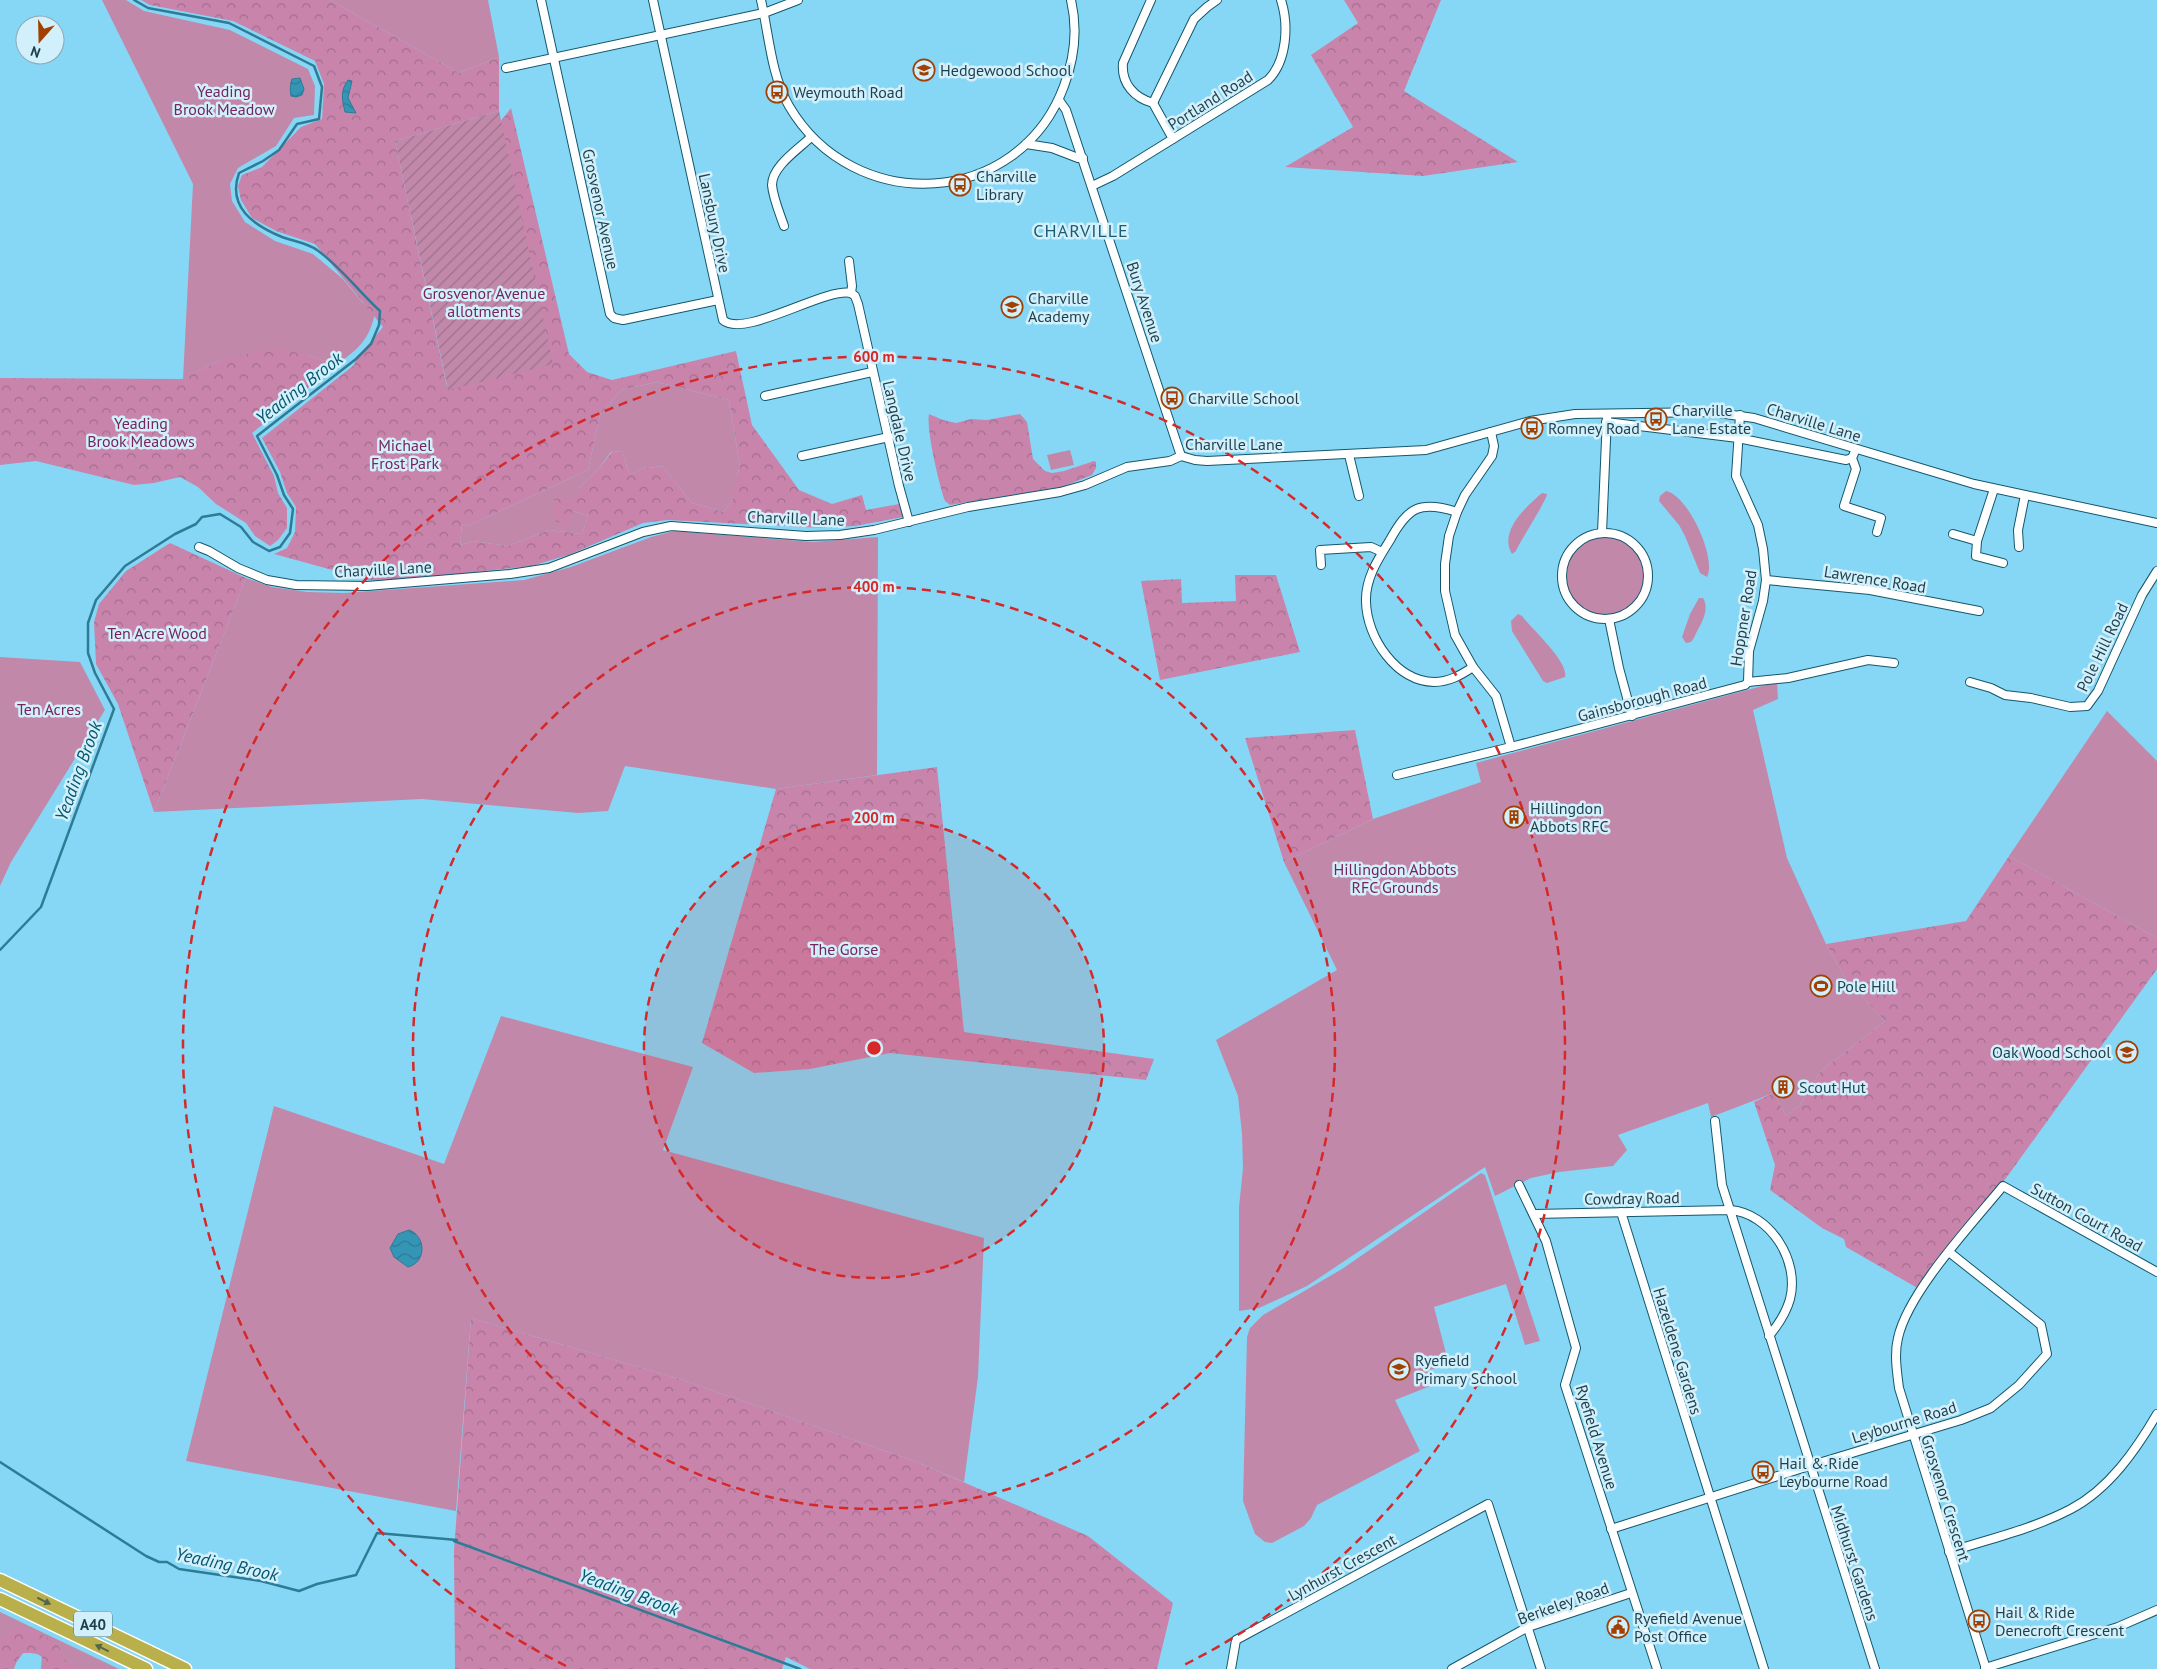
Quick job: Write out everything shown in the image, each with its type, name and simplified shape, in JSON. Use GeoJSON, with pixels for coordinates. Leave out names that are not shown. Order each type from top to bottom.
{"type":"FeatureCollection","features":[{"type":"Feature","properties":{"kind":"highway","name":"A40"},"geometry":{"type":"LineString","coordinates":[[0,1580],[186,1669]]}},
{"type":"Feature","properties":{"kind":"highway","name":"A40"},"geometry":{"type":"LineString","coordinates":[[0,1599],[146,1669]]}},
{"type":"Feature","properties":{"kind":"street","name":"Grosvenor Avenue"},"geometry":{"type":"LineString","coordinates":[[541,0],[610,314],[614,318],[623,320],[718,300]]}},
{"type":"Feature","properties":{"kind":"street","name":"Lansbury Drive"},"geometry":{"type":"LineString","coordinates":[[653,0],[723,320],[732,325],[767,318],[836,294],[851,293]]}},
{"type":"Feature","properties":{"kind":"street"},"geometry":{"type":"LineString","coordinates":[[761,0],[777,77],[784,96],[811,137],[830,153],[860,171],[888,180],[922,184],[952,181],[981,172],[1007,158],[1026,144],[1039,130],[1058,100],[1069,73],[1074,49],[1075,27],[1071,0]]}},
{"type":"Feature","properties":{"kind":"street"},"geometry":{"type":"LineString","coordinates":[[506,68],[764,14],[798,0]]}},
{"type":"Feature","properties":{"kind":"street"},"geometry":{"type":"LineString","coordinates":[[1151,0],[1122,68],[1124,78],[1134,94],[1153,103],[1173,139]]}},
{"type":"Feature","properties":{"kind":"street"},"geometry":{"type":"LineString","coordinates":[[1153,103],[1194,19],[1218,0]]}},
{"type":"Feature","properties":{"kind":"street","name":"Portland Road"},"geometry":{"type":"LineString","coordinates":[[1092,186],[1113,176],[1268,80],[1276,72],[1282,60],[1284,19],[1281,0]]}},
{"type":"Feature","properties":{"kind":"street","name":"Bury Avenue"},"geometry":{"type":"LineString","coordinates":[[1058,100],[1066,110],[1181,456]]}},
{"type":"Feature","properties":{"kind":"street"},"geometry":{"type":"LineString","coordinates":[[784,226],[772,188],[774,175],[780,166],[811,137]]}},
{"type":"Feature","properties":{"kind":"street"},"geometry":{"type":"LineString","coordinates":[[1026,144],[1052,148],[1082,158]]}},
{"type":"Feature","properties":{"kind":"street","name":"Langdale Drive"},"geometry":{"type":"LineString","coordinates":[[849,261],[851,293],[855,296],[858,304],[872,372],[889,437],[898,486],[909,522]]}},
{"type":"Feature","properties":{"kind":"street"},"geometry":{"type":"LineString","coordinates":[[765,396],[872,372]]}},
{"type":"Feature","properties":{"kind":"street"},"geometry":{"type":"LineString","coordinates":[[1602,533],[1607,412]]}},
{"type":"Feature","properties":{"kind":"street","name":"Charville Lane"},"geometry":{"type":"LineString","coordinates":[[199,547],[238,568],[267,580],[296,585],[367,586],[528,572],[559,564],[643,532],[671,526],[822,536],[857,533],[968,507],[1060,492],[1085,485],[1127,467],[1170,462],[1181,456],[1207,461],[1426,450],[1544,418],[1607,412],[1711,412],[1740,415],[1935,474],[2025,496],[2157,523]]}},
{"type":"Feature","properties":{"kind":"street","name":"Hoppner Road"},"geometry":{"type":"LineString","coordinates":[[1740,415],[1736,476],[1758,525],[1766,580],[1761,608],[1749,651],[1748,682]]}},
{"type":"Feature","properties":{"kind":"street"},"geometry":{"type":"LineString","coordinates":[[1606,422],[1738,438],[1846,460],[1852,458]]}},
{"type":"Feature","properties":{"kind":"street"},"geometry":{"type":"LineString","coordinates":[[1491,432],[1494,446],[1492,456],[1471,486],[1457,512],[1446,550],[1445,591],[1455,635],[1473,667],[1496,696],[1510,747]]}},
{"type":"Feature","properties":{"kind":"street"},"geometry":{"type":"LineString","coordinates":[[802,456],[889,437]]}},
{"type":"Feature","properties":{"kind":"street"},"geometry":{"type":"LineString","coordinates":[[1856,449],[1852,458],[1856,469],[1844,506],[1881,518],[1878,532]]}},
{"type":"Feature","properties":{"kind":"street"},"geometry":{"type":"LineString","coordinates":[[1349,455],[1359,496]]}},
{"type":"Feature","properties":{"kind":"street"},"geometry":{"type":"LineString","coordinates":[[1994,489],[1977,541],[1976,556],[2003,563]]}},
{"type":"Feature","properties":{"kind":"street"},"geometry":{"type":"LineString","coordinates":[[2019,547],[2018,530],[2025,496]]}},
{"type":"Feature","properties":{"kind":"street"},"geometry":{"type":"LineString","coordinates":[[1457,512],[1436,506],[1427,506],[1413,510],[1402,520],[1382,552],[1370,577],[1366,602],[1370,626],[1382,650],[1397,666],[1409,674],[1427,681],[1444,681],[1473,667]]}},
{"type":"Feature","properties":{"kind":"street"},"geometry":{"type":"LineString","coordinates":[[1602,533],[1619,535],[1634,544],[1644,558],[1649,574],[1646,591],[1639,603],[1626,614],[1610,619],[1593,617],[1578,610],[1567,597],[1562,581],[1564,564],[1572,548],[1585,537],[1602,533]]}},
{"type":"Feature","properties":{"kind":"street"},"geometry":{"type":"LineString","coordinates":[[1953,534],[1977,541]]}},
{"type":"Feature","properties":{"kind":"street"},"geometry":{"type":"LineString","coordinates":[[1321,565],[1320,550],[1371,547],[1382,552]]}},
{"type":"Feature","properties":{"kind":"street","name":"Pole Hill Road"},"geometry":{"type":"LineString","coordinates":[[1970,682],[1991,688],[2005,695],[2025,697],[2070,707],[2087,706],[2098,691],[2142,595],[2157,571]]}},
{"type":"Feature","properties":{"kind":"street","name":"Lawrence Road"},"geometry":{"type":"LineString","coordinates":[[1766,580],[1870,590],[1978,611]]}},
{"type":"Feature","properties":{"kind":"street"},"geometry":{"type":"LineString","coordinates":[[1610,619],[1619,668],[1632,716]]}},
{"type":"Feature","properties":{"kind":"street","name":"Gainsborough Road"},"geometry":{"type":"LineString","coordinates":[[1397,774],[1632,716],[1745,685],[1748,682],[1788,678],[1868,660],[1894,663]]}},
{"type":"Feature","properties":{"kind":"street","name":"Midhurst Gardens"},"geometry":{"type":"LineString","coordinates":[[1715,1121],[1722,1185],[1875,1669]]}},
{"type":"Feature","properties":{"kind":"street","name":"Ryefield Avenue"},"geometry":{"type":"LineString","coordinates":[[1519,1185],[1546,1241],[1576,1348],[1565,1385],[1631,1594],[1657,1669]]}},
{"type":"Feature","properties":{"kind":"street","name":"Grosvenor Crescent"},"geometry":{"type":"LineString","coordinates":[[1985,1669],[1912,1435],[1899,1388],[1896,1366],[1898,1339],[1914,1300],[1949,1252],[2003,1186]]}},
{"type":"Feature","properties":{"kind":"street","name":"Sutton Court Road"},"geometry":{"type":"LineString","coordinates":[[2003,1186],[2157,1272]]}},
{"type":"Feature","properties":{"kind":"street"},"geometry":{"type":"LineString","coordinates":[[1730,1210],[1740,1211],[1764,1224],[1774,1236],[1787,1260],[1791,1286],[1790,1298],[1779,1323],[1769,1336]]}},
{"type":"Feature","properties":{"kind":"street","name":"Cowdray Road"},"geometry":{"type":"LineString","coordinates":[[1534,1214],[1730,1210]]}},
{"type":"Feature","properties":{"kind":"street","name":"Hazeldene Gardens"},"geometry":{"type":"LineString","coordinates":[[1621,1212],[1710,1497]]}},
{"type":"Feature","properties":{"kind":"street","name":"Leybourne Road"},"geometry":{"type":"LineString","coordinates":[[1610,1529],[1961,1420],[1991,1408],[2019,1384],[2047,1354],[2041,1325],[1949,1252]]}},
{"type":"Feature","properties":{"kind":"street"},"geometry":{"type":"LineString","coordinates":[[1949,1552],[2044,1522],[2073,1508],[2104,1485],[2127,1460],[2157,1414]]}},
{"type":"Feature","properties":{"kind":"street"},"geometry":{"type":"LineString","coordinates":[[1710,1497],[1764,1669]]}},
{"type":"Feature","properties":{"kind":"street","name":"Lynhurst Crescent"},"geometry":{"type":"LineString","coordinates":[[1230,1669],[1236,1640],[1488,1504],[1528,1627]]}},
{"type":"Feature","properties":{"kind":"street","name":"Berkeley Road"},"geometry":{"type":"LineString","coordinates":[[1452,1669],[1528,1627],[1631,1594]]}},
{"type":"Feature","properties":{"kind":"street"},"geometry":{"type":"LineString","coordinates":[[1985,1669],[2118,1627],[2157,1610]]}},
{"type":"Feature","properties":{"kind":"street"},"geometry":{"type":"LineString","coordinates":[[1528,1627],[1541,1669]]}},
{"type":"Feature","properties":{"kind":"green space","name":"Yeading Brook Meadow"},"geometry":{"type":"Polygon","coordinates":[[[102,0],[126,0],[144,11],[230,30],[308,69],[315,86],[314,115],[294,118],[276,146],[238,168],[230,184],[232,201],[245,222],[275,241],[313,254],[343,279],[362,302],[375,313],[373,323],[362,344],[336,365],[308,355],[219,361],[183,379],[193,184],[102,0]]]}},
{"type":"Feature","properties":{"kind":"green space","name":"Michael Frost Park"},"geometry":{"type":"Polygon","coordinates":[[[141,0],[330,0],[459,73],[499,57],[499,111],[395,141],[447,387],[501,121],[511,108],[569,354],[587,372],[612,380],[736,351],[752,425],[799,490],[832,504],[862,495],[866,510],[899,504],[903,517],[855,526],[823,528],[668,520],[643,523],[571,554],[532,566],[439,576],[412,581],[369,580],[274,554],[287,548],[295,532],[296,507],[287,493],[280,472],[262,438],[354,365],[356,359],[383,327],[315,244],[276,231],[252,218],[241,200],[238,186],[242,175],[262,167],[301,127],[322,119],[324,84],[315,61],[233,21],[150,5],[141,0]],[[657,382],[621,390],[600,415],[588,470],[468,526],[462,524],[460,545],[473,541],[508,546],[549,530],[582,534],[588,516],[573,511],[567,525],[555,521],[554,499],[576,497],[580,487],[597,471],[612,452],[622,451],[629,473],[633,474],[641,469],[662,466],[692,503],[724,512],[734,497],[734,482],[740,467],[729,400],[657,382]]]}},
{"type":"Feature","properties":{"kind":"green space"},"geometry":{"type":"Polygon","coordinates":[[[330,0],[488,0],[499,57],[459,73],[330,0]]]}},
{"type":"Feature","properties":{"kind":"green space"},"geometry":{"type":"Polygon","coordinates":[[[1344,0],[1441,0],[1404,91],[1518,162],[1423,176],[1285,167],[1353,127],[1311,55],[1358,23],[1344,0]]]}},
{"type":"Feature","properties":{"kind":"green space","name":"Grosvenor Avenue allotments"},"geometry":{"type":"Polygon","coordinates":[[[499,111],[553,364],[448,390],[395,141],[499,111]]]}},
{"type":"Feature","properties":{"kind":"green space","name":"Yeading Brook Meadows"},"geometry":{"type":"Polygon","coordinates":[[[273,348],[308,355],[336,365],[252,433],[274,476],[278,493],[287,508],[287,528],[278,540],[270,546],[255,536],[246,523],[216,504],[198,487],[180,477],[134,485],[36,461],[0,465],[0,378],[182,379],[219,361],[273,348]]]}},
{"type":"Feature","properties":{"kind":"green space"},"geometry":{"type":"Polygon","coordinates":[[[657,382],[729,400],[740,467],[734,482],[734,497],[724,512],[692,503],[662,466],[641,469],[633,474],[629,473],[622,451],[611,452],[597,471],[580,487],[573,511],[588,516],[582,534],[549,530],[508,546],[473,541],[460,545],[462,524],[468,526],[588,470],[600,415],[621,390],[657,382]]]}},
{"type":"Feature","properties":{"kind":"green space"},"geometry":{"type":"Polygon","coordinates":[[[929,414],[956,423],[971,419],[987,420],[1020,414],[1027,422],[1033,459],[1045,471],[1052,473],[1064,471],[1094,461],[1096,462],[1096,468],[1092,475],[1062,487],[950,505],[945,501],[931,444],[929,414]]]}},
{"type":"Feature","properties":{"kind":"green space"},"geometry":{"type":"Polygon","coordinates":[[[1070,450],[1074,465],[1051,470],[1047,455],[1070,450]]]}},
{"type":"Feature","properties":{"kind":"green space"},"geometry":{"type":"Polygon","coordinates":[[[1666,491],[1683,503],[1698,528],[1708,556],[1709,568],[1707,577],[1700,573],[1679,525],[1659,501],[1660,496],[1666,491]]]}},
{"type":"Feature","properties":{"kind":"green space"},"geometry":{"type":"Polygon","coordinates":[[[1542,493],[1547,494],[1546,498],[1516,551],[1512,554],[1509,545],[1511,528],[1522,512],[1542,493]]]}},
{"type":"Feature","properties":{"kind":"green space"},"geometry":{"type":"Polygon","coordinates":[[[674,531],[813,542],[878,537],[877,775],[776,789],[625,766],[608,811],[578,813],[422,799],[154,812],[246,578],[272,587],[307,592],[344,593],[524,580],[571,567],[651,537],[674,531]]]}},
{"type":"Feature","properties":{"kind":"green space"},"geometry":{"type":"Polygon","coordinates":[[[1605,536],[1620,539],[1633,548],[1642,561],[1645,576],[1642,591],[1633,604],[1620,613],[1605,616],[1590,613],[1577,604],[1568,591],[1565,576],[1568,561],[1577,548],[1590,539],[1605,536]]]}},
{"type":"Feature","properties":{"kind":"green space","name":"Ten Acre Wood"},"geometry":{"type":"Polygon","coordinates":[[[170,543],[246,578],[154,812],[118,704],[96,664],[94,622],[99,604],[126,571],[170,543]]]}},
{"type":"Feature","properties":{"kind":"green space"},"geometry":{"type":"Polygon","coordinates":[[[1235,575],[1276,575],[1300,652],[1160,680],[1141,581],[1181,579],[1182,603],[1236,601],[1235,575]]]}},
{"type":"Feature","properties":{"kind":"green space"},"geometry":{"type":"Polygon","coordinates":[[[1699,598],[1703,598],[1705,603],[1705,613],[1694,638],[1691,642],[1686,643],[1682,637],[1690,614],[1699,598]]]}},
{"type":"Feature","properties":{"kind":"green space"},"geometry":{"type":"Polygon","coordinates":[[[1518,614],[1522,616],[1556,655],[1565,671],[1565,677],[1547,683],[1543,681],[1512,631],[1511,621],[1518,614]]]}},
{"type":"Feature","properties":{"kind":"green space","name":"Ten Acres"},"geometry":{"type":"Polygon","coordinates":[[[0,657],[80,662],[105,710],[11,862],[0,886],[0,657]]]}},
{"type":"Feature","properties":{"kind":"green space","name":"Hillingdon Abbots RFC Grounds"},"geometry":{"type":"Polygon","coordinates":[[[1777,682],[1778,699],[1753,710],[1787,858],[1826,944],[1846,979],[1885,1021],[1821,1071],[1800,1105],[1786,1116],[1774,1093],[1711,1117],[1708,1103],[1618,1135],[1627,1150],[1613,1166],[1559,1172],[1531,1178],[1495,1196],[1485,1167],[1307,1286],[1259,1308],[1239,1311],[1239,1207],[1243,1168],[1242,1134],[1238,1096],[1216,1040],[1337,970],[1284,862],[1373,819],[1481,782],[1476,763],[1777,682]]]}},
{"type":"Feature","properties":{"kind":"green space"},"geometry":{"type":"Polygon","coordinates":[[[2107,711],[2157,761],[2157,938],[2009,856],[2107,711]]]}},
{"type":"Feature","properties":{"kind":"green space"},"geometry":{"type":"Polygon","coordinates":[[[1355,730],[1373,819],[1284,862],[1245,738],[1355,730]]]}},
{"type":"Feature","properties":{"kind":"green space","name":"The Gorse"},"geometry":{"type":"Polygon","coordinates":[[[937,767],[964,1032],[1154,1059],[1146,1080],[890,1053],[810,1069],[754,1073],[702,1043],[776,789],[937,767]]]}},
{"type":"Feature","properties":{"kind":"green space"},"geometry":{"type":"Polygon","coordinates":[[[2009,856],[2157,938],[2157,969],[2009,1174],[1921,1290],[1846,1247],[1844,1239],[1822,1228],[1770,1190],[1775,1165],[1754,1102],[1774,1093],[1786,1116],[1800,1105],[1821,1071],[1885,1021],[1846,979],[1826,944],[1966,921],[2009,856]]]}},
{"type":"Feature","properties":{"kind":"green space"},"geometry":{"type":"Polygon","coordinates":[[[501,1016],[693,1067],[663,1150],[984,1238],[978,1377],[964,1482],[917,1462],[680,1379],[471,1318],[456,1511],[186,1461],[274,1106],[444,1164],[501,1016]]]}},
{"type":"Feature","properties":{"kind":"green space","name":"Ryefield Primary School"},"geometry":{"type":"Polygon","coordinates":[[[1481,1173],[1485,1175],[1540,1341],[1525,1345],[1506,1284],[1434,1307],[1449,1365],[1429,1370],[1433,1385],[1395,1400],[1420,1451],[1317,1505],[1311,1518],[1304,1526],[1272,1543],[1265,1542],[1255,1534],[1243,1501],[1247,1337],[1250,1328],[1263,1315],[1342,1269],[1481,1173]]]}},
{"type":"Feature","properties":{"kind":"green space"},"geometry":{"type":"Polygon","coordinates":[[[471,1318],[680,1379],[917,1462],[1088,1536],[1173,1603],[1157,1669],[810,1669],[786,1657],[782,1669],[455,1669],[454,1551],[471,1318]]]}},
{"type":"Feature","properties":{"kind":"green space"},"geometry":{"type":"Polygon","coordinates":[[[0,1612],[119,1669],[41,1669],[42,1655],[38,1653],[23,1653],[14,1669],[0,1669],[0,1612]]]}},
{"type":"Feature","properties":{"kind":"green space"},"geometry":{"type":"Polygon","coordinates":[[[17,1627],[32,1629],[57,1643],[65,1660],[75,1664],[76,1669],[46,1669],[42,1657],[32,1653],[23,1653],[12,1667],[0,1669],[0,1638],[17,1627]]]}},
{"type":"Feature","properties":{"kind":"water"},"geometry":{"type":"Polygon","coordinates":[[[300,78],[304,89],[302,95],[291,96],[290,87],[292,79],[300,78]]]}},
{"type":"Feature","properties":{"kind":"water"},"geometry":{"type":"Polygon","coordinates":[[[348,80],[352,81],[348,98],[356,113],[345,112],[342,95],[348,80]]]}},
{"type":"Feature","properties":{"kind":"water"},"geometry":{"type":"Polygon","coordinates":[[[409,1230],[419,1238],[422,1249],[419,1260],[408,1267],[394,1257],[390,1248],[398,1234],[409,1230]]]}},
{"type":"Feature","properties":{"kind":"waterway","name":"Yeading Brook"},"geometry":{"type":"LineString","coordinates":[[0,950],[41,907],[114,709],[95,673],[88,653],[88,623],[96,600],[125,566],[175,534],[196,524],[202,517],[220,514],[241,527],[253,542],[269,551],[280,547],[290,533],[293,509],[284,495],[277,475],[257,436],[356,359],[371,344],[379,325],[380,311],[334,264],[313,248],[261,227],[245,213],[237,196],[236,185],[239,173],[263,161],[279,150],[297,124],[319,119],[322,87],[314,66],[229,23],[148,8],[134,0]]}},
{"type":"Feature","properties":{"kind":"waterway","name":"Yeading Brook"},"geometry":{"type":"LineString","coordinates":[[0,1462],[146,1556],[159,1562],[167,1562],[179,1569],[261,1581],[299,1591],[317,1584],[356,1575],[377,1533],[457,1540]]}},
{"type":"Feature","properties":{"kind":"waterway","name":"Yeading Brook"},"geometry":{"type":"LineString","coordinates":[[454,1541],[800,1669]]}},
{"type":"Feature","properties":{"kind":"place","name":"Hedgewood School"},"geometry":{"type":"Point","coordinates":[924,70]}},
{"type":"Feature","properties":{"kind":"place","name":"Weymouth Road"},"geometry":{"type":"Point","coordinates":[777,92]}},
{"type":"Feature","properties":{"kind":"place","name":"Charville Library"},"geometry":{"type":"Point","coordinates":[960,185]}},
{"type":"Feature","properties":{"kind":"place","name":"Charville Academy"},"geometry":{"type":"Point","coordinates":[1012,307]}},
{"type":"Feature","properties":{"kind":"place","name":"Charville School"},"geometry":{"type":"Point","coordinates":[1172,398]}},
{"type":"Feature","properties":{"kind":"place","name":"Charville Lane Estate"},"geometry":{"type":"Point","coordinates":[1656,419]}},
{"type":"Feature","properties":{"kind":"place","name":"Romney Road"},"geometry":{"type":"Point","coordinates":[1532,428]}},
{"type":"Feature","properties":{"kind":"place","name":"Hillingdon Abbots RFC"},"geometry":{"type":"Point","coordinates":[1514,817]}},
{"type":"Feature","properties":{"kind":"place","name":"Pole Hill"},"geometry":{"type":"Point","coordinates":[1821,986]}},
{"type":"Feature","properties":{"kind":"place","name":"Oak Wood School"},"geometry":{"type":"Point","coordinates":[2127,1052]}},
{"type":"Feature","properties":{"kind":"place","name":"Scout Hut"},"geometry":{"type":"Point","coordinates":[1783,1087]}},
{"type":"Feature","properties":{"kind":"place","name":"Ryefield Primary School"},"geometry":{"type":"Point","coordinates":[1399,1369]}},
{"type":"Feature","properties":{"kind":"place","name":"Hail & Ride Leybourne Road"},"geometry":{"type":"Point","coordinates":[1763,1472]}},
{"type":"Feature","properties":{"kind":"place","name":"Hail & Ride Denecroft Crescent"},"geometry":{"type":"Point","coordinates":[1979,1621]}},
{"type":"Feature","properties":{"kind":"place","name":"Ryefield Avenue Post Office"},"geometry":{"type":"Point","coordinates":[1618,1627]}},
{"type":"Feature","properties":{"kind":"district","name":"CHARVILLE"},"geometry":{"type":"Point","coordinates":[1081,230]}}]}
